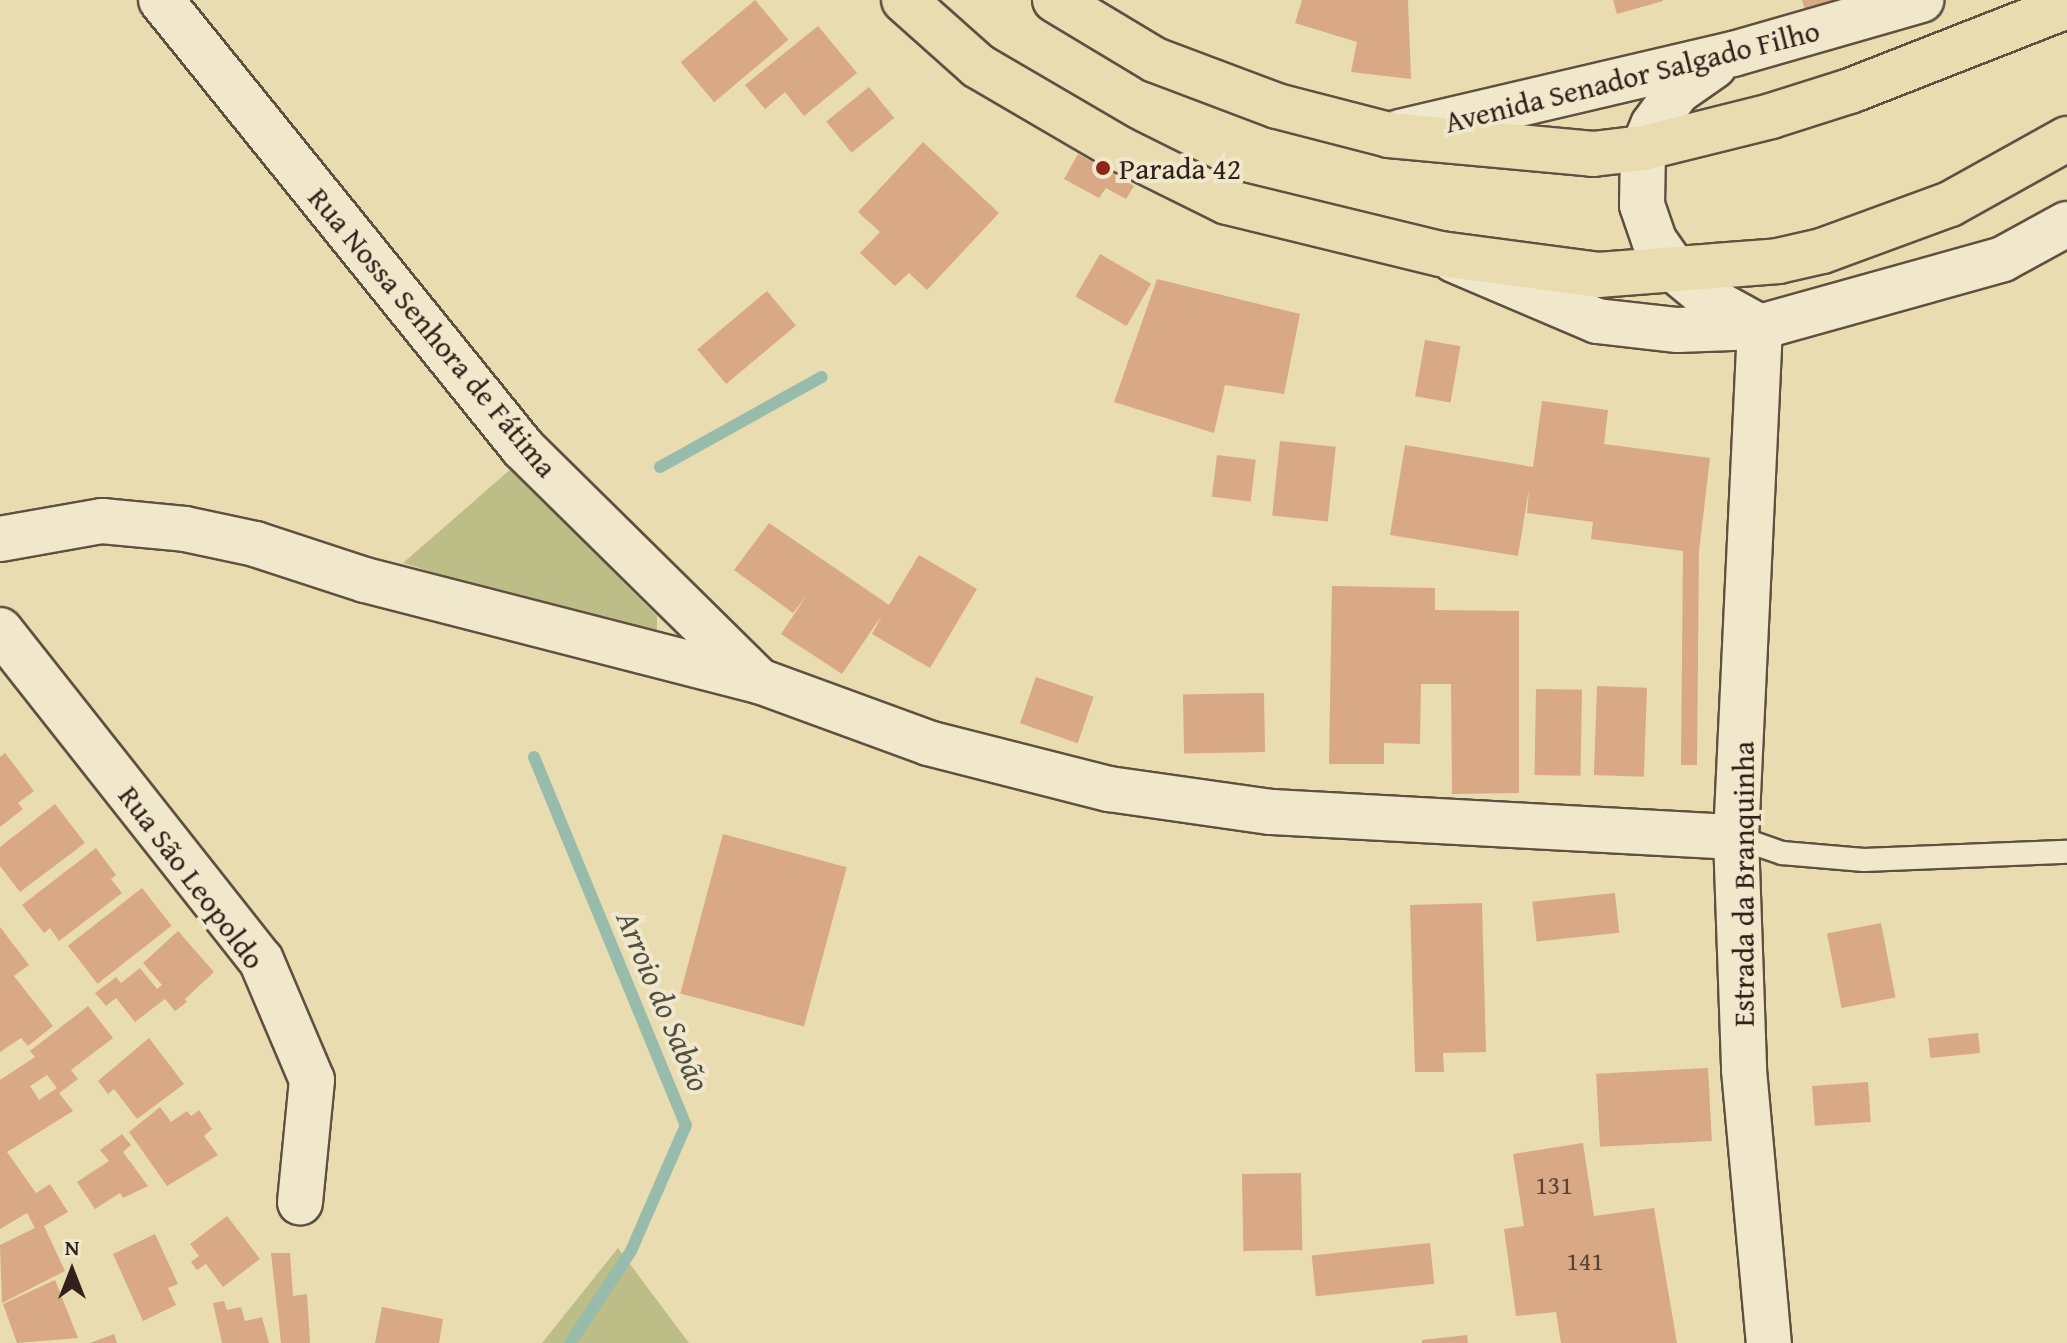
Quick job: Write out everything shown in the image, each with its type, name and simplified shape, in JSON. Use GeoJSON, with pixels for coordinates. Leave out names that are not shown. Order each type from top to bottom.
{"type":"FeatureCollection","features":[{"type":"Feature","properties":{"kind":"main road"},"geometry":{"type":"LineString","coordinates":[[904,0],[978,66],[1120,149],[1227,202],[1441,254],[1598,275],[1778,261],[1864,238],[1950,204],[2067,139]]}},
{"type":"Feature","properties":{"kind":"main road","name":"Avenida Senador Salgado Filho"},"geometry":{"type":"LineString","coordinates":[[1055,0],[1155,60],[1277,106],[1389,135],[1593,154],[1643,148],[1850,91],[2067,6]]}},
{"type":"Feature","properties":{"kind":"street","name":"Rua Nossa Senhora de Fátima"},"geometry":{"type":"LineString","coordinates":[[161,0],[523,448],[759,681]]}},
{"type":"Feature","properties":{"kind":"street","name":"Avenida Senador Salgado Filho"},"geometry":{"type":"LineString","coordinates":[[1389,135],[1733,54],[1921,0]]}},
{"type":"Feature","properties":{"kind":"street"},"geometry":{"type":"LineString","coordinates":[[1733,54],[1666,104],[1643,148],[1642,205],[1654,240],[1676,271],[1711,300],[1760,327]]}},
{"type":"Feature","properties":{"kind":"street"},"geometry":{"type":"LineString","coordinates":[[1441,254],[1597,321],[1677,330],[1760,327],[2003,259],[2067,224]]}},
{"type":"Feature","properties":{"kind":"street","name":"Estrada da Branquinha"},"geometry":{"type":"LineString","coordinates":[[1760,327],[1736,837],[1744,1070],[1769,1343]]}},
{"type":"Feature","properties":{"kind":"street"},"geometry":{"type":"LineString","coordinates":[[0,539],[102,521],[185,529],[759,681],[928,743],[1109,789],[1271,812],[1736,837]]}},
{"type":"Feature","properties":{"kind":"street","name":"Rua São Leopoldo"},"geometry":{"type":"LineString","coordinates":[[0,630],[261,960],[312,1080],[300,1202]]}},
{"type":"Feature","properties":{"kind":"lane"},"geometry":{"type":"LineString","coordinates":[[1736,837],[1782,853],[1864,860],[2067,852]]}},
{"type":"Feature","properties":{"kind":"green space"},"geometry":{"type":"Polygon","coordinates":[[[511,469],[657,616],[657,634],[639,637],[403,563],[511,469]]]}},
{"type":"Feature","properties":{"kind":"green space"},"geometry":{"type":"Polygon","coordinates":[[[618,1248],[689,1343],[542,1343],[618,1248]]]}},
{"type":"Feature","properties":{"kind":"building"},"geometry":{"type":"Polygon","coordinates":[[[755,0],[788,40],[714,102],[681,62],[755,0]]]}},
{"type":"Feature","properties":{"kind":"building"},"geometry":{"type":"Polygon","coordinates":[[[1302,0],[1408,0],[1411,79],[1351,72],[1357,42],[1295,23],[1302,0]]]}},
{"type":"Feature","properties":{"kind":"building"},"geometry":{"type":"Polygon","coordinates":[[[1613,0],[1663,0],[1663,1],[1617,14],[1613,0]]]}},
{"type":"Feature","properties":{"kind":"building"},"geometry":{"type":"Polygon","coordinates":[[[1802,0],[1847,0],[1806,14],[1802,0]]]}},
{"type":"Feature","properties":{"kind":"building"},"geometry":{"type":"Polygon","coordinates":[[[818,26],[857,73],[804,116],[785,92],[765,109],[745,85],[818,26]]]}},
{"type":"Feature","properties":{"kind":"building"},"geometry":{"type":"Polygon","coordinates":[[[869,87],[894,118],[851,153],[826,122],[869,87]]]}},
{"type":"Feature","properties":{"kind":"building"},"geometry":{"type":"Polygon","coordinates":[[[923,142],[999,213],[927,290],[909,273],[895,286],[860,253],[880,232],[858,212],[923,142]]]}},
{"type":"Feature","properties":{"kind":"building"},"geometry":{"type":"Polygon","coordinates":[[[1078,154],[1134,186],[1126,199],[1106,188],[1099,198],[1064,179],[1078,154]]]}},
{"type":"Feature","properties":{"kind":"building"},"geometry":{"type":"Polygon","coordinates":[[[1100,254],[1151,284],[1127,326],[1076,296],[1100,254]]]}},
{"type":"Feature","properties":{"kind":"building"},"geometry":{"type":"Polygon","coordinates":[[[1157,279],[1300,314],[1284,394],[1225,385],[1214,433],[1114,402],[1157,279]]]}},
{"type":"Feature","properties":{"kind":"building"},"geometry":{"type":"Polygon","coordinates":[[[767,291],[796,325],[726,384],[697,349],[767,291]]]}},
{"type":"Feature","properties":{"kind":"building"},"geometry":{"type":"Polygon","coordinates":[[[1425,340],[1460,346],[1451,402],[1415,396],[1425,340]]]}},
{"type":"Feature","properties":{"kind":"building"},"geometry":{"type":"Polygon","coordinates":[[[1542,401],[1608,410],[1604,444],[1710,458],[1699,551],[1697,765],[1681,765],[1683,551],[1591,539],[1593,522],[1527,513],[1529,489],[1518,556],[1390,535],[1405,445],[1533,467],[1542,401]]]}},
{"type":"Feature","properties":{"kind":"building"},"geometry":{"type":"Polygon","coordinates":[[[1280,441],[1336,447],[1328,521],[1272,516],[1280,441]]]}},
{"type":"Feature","properties":{"kind":"building"},"geometry":{"type":"Polygon","coordinates":[[[1217,455],[1256,460],[1251,501],[1212,497],[1217,455]]]}},
{"type":"Feature","properties":{"kind":"building"},"geometry":{"type":"Polygon","coordinates":[[[769,523],[889,605],[919,555],[977,589],[930,668],[872,634],[882,615],[842,674],[781,634],[807,595],[793,613],[734,570],[769,523]]]}},
{"type":"Feature","properties":{"kind":"building"},"geometry":{"type":"Polygon","coordinates":[[[1332,586],[1435,588],[1435,610],[1519,611],[1519,793],[1452,794],[1451,684],[1421,684],[1420,744],[1384,743],[1384,764],[1329,764],[1332,586]]]}},
{"type":"Feature","properties":{"kind":"building"},"geometry":{"type":"Polygon","coordinates":[[[1036,677],[1094,697],[1078,743],[1020,723],[1036,677]]]}},
{"type":"Feature","properties":{"kind":"building"},"geometry":{"type":"Polygon","coordinates":[[[1597,686],[1647,688],[1644,777],[1594,775],[1597,686]]]}},
{"type":"Feature","properties":{"kind":"building"},"geometry":{"type":"Polygon","coordinates":[[[1536,689],[1582,690],[1580,776],[1534,775],[1536,689]]]}},
{"type":"Feature","properties":{"kind":"building"},"geometry":{"type":"Polygon","coordinates":[[[1264,693],[1265,752],[1184,753],[1183,694],[1264,693]]]}},
{"type":"Feature","properties":{"kind":"building"},"geometry":{"type":"Polygon","coordinates":[[[5,753],[34,791],[18,803],[23,809],[0,827],[0,757],[5,753]]]}},
{"type":"Feature","properties":{"kind":"building"},"geometry":{"type":"Polygon","coordinates":[[[55,804],[85,843],[20,892],[0,866],[0,847],[55,804]]]}},
{"type":"Feature","properties":{"kind":"building"},"geometry":{"type":"Polygon","coordinates":[[[723,834],[847,867],[804,1027],[680,993],[723,834]]]}},
{"type":"Feature","properties":{"kind":"building"},"geometry":{"type":"Polygon","coordinates":[[[96,848],[116,875],[111,879],[122,893],[59,941],[50,928],[44,933],[22,905],[96,848]]]}},
{"type":"Feature","properties":{"kind":"building"},"geometry":{"type":"Polygon","coordinates":[[[142,888],[172,926],[97,984],[68,946],[142,888]]]}},
{"type":"Feature","properties":{"kind":"building"},"geometry":{"type":"Polygon","coordinates":[[[1615,893],[1619,933],[1537,941],[1532,902],[1615,893]]]}},
{"type":"Feature","properties":{"kind":"building"},"geometry":{"type":"Polygon","coordinates":[[[1482,903],[1486,1052],[1443,1053],[1444,1072],[1415,1072],[1410,905],[1482,903]]]}},
{"type":"Feature","properties":{"kind":"building"},"geometry":{"type":"Polygon","coordinates":[[[1881,923],[1896,998],[1842,1008],[1827,933],[1881,923]]]}},
{"type":"Feature","properties":{"kind":"building"},"geometry":{"type":"Polygon","coordinates":[[[0,927],[29,965],[14,976],[53,1026],[28,1046],[21,1038],[0,1052],[0,927]]]}},
{"type":"Feature","properties":{"kind":"building"},"geometry":{"type":"Polygon","coordinates":[[[178,931],[214,972],[185,999],[187,1002],[175,1011],[165,999],[135,1022],[116,998],[106,1006],[95,993],[116,977],[121,983],[140,968],[157,989],[162,985],[143,963],[178,931]]]}},
{"type":"Feature","properties":{"kind":"building"},"geometry":{"type":"Polygon","coordinates":[[[88,1006],[113,1038],[71,1070],[78,1079],[59,1093],[73,1111],[7,1152],[36,1193],[50,1184],[68,1212],[44,1226],[65,1271],[2,1303],[0,1245],[35,1228],[27,1213],[0,1229],[0,1080],[35,1057],[30,1051],[88,1006]],[[47,1075],[30,1086],[39,1100],[57,1088],[47,1075]]]}},
{"type":"Feature","properties":{"kind":"building"},"geometry":{"type":"Polygon","coordinates":[[[1978,1033],[1980,1053],[1930,1058],[1928,1038],[1978,1033]]]}},
{"type":"Feature","properties":{"kind":"building"},"geometry":{"type":"Polygon","coordinates":[[[149,1038],[184,1084],[137,1119],[114,1089],[108,1094],[98,1081],[149,1038]]]}},
{"type":"Feature","properties":{"kind":"building"},"geometry":{"type":"Polygon","coordinates":[[[1708,1068],[1712,1141],[1600,1147],[1596,1074],[1708,1068]]]}},
{"type":"Feature","properties":{"kind":"building"},"geometry":{"type":"Polygon","coordinates":[[[1868,1082],[1871,1122],[1815,1126],[1812,1086],[1868,1082]]]}},
{"type":"Feature","properties":{"kind":"building"},"geometry":{"type":"Polygon","coordinates":[[[160,1107],[171,1122],[187,1111],[191,1116],[199,1110],[212,1129],[204,1136],[218,1155],[167,1186],[129,1132],[160,1107]]]}},
{"type":"Feature","properties":{"kind":"building"},"geometry":{"type":"Polygon","coordinates":[[[122,1134],[131,1145],[123,1152],[148,1186],[123,1198],[120,1193],[95,1209],[77,1182],[109,1161],[100,1150],[122,1134]]]}},
{"type":"Feature","properties":{"kind":"building"},"geometry":{"type":"Polygon","coordinates":[[[1583,1143],[1594,1216],[1654,1208],[1677,1343],[1561,1343],[1556,1312],[1516,1316],[1504,1229],[1524,1226],[1513,1154],[1583,1143]]]}},
{"type":"Feature","properties":{"kind":"building"},"geometry":{"type":"Polygon","coordinates":[[[1301,1173],[1302,1250],[1243,1251],[1242,1174],[1301,1173]]]}},
{"type":"Feature","properties":{"kind":"building"},"geometry":{"type":"Polygon","coordinates":[[[227,1216],[260,1259],[223,1287],[206,1264],[197,1270],[191,1262],[199,1256],[190,1244],[227,1216]]]}},
{"type":"Feature","properties":{"kind":"building"},"geometry":{"type":"Polygon","coordinates":[[[155,1234],[178,1284],[168,1288],[176,1305],[143,1321],[113,1254],[155,1234]]]}},
{"type":"Feature","properties":{"kind":"building"},"geometry":{"type":"Polygon","coordinates":[[[1430,1243],[1434,1284],[1316,1296],[1312,1255],[1430,1243]]]}},
{"type":"Feature","properties":{"kind":"building"},"geometry":{"type":"Polygon","coordinates":[[[271,1253],[290,1253],[293,1296],[307,1294],[310,1343],[281,1343],[271,1253]]]}},
{"type":"Feature","properties":{"kind":"building"},"geometry":{"type":"Polygon","coordinates":[[[55,1280],[78,1338],[17,1343],[3,1304],[55,1280]]]}},
{"type":"Feature","properties":{"kind":"building"},"geometry":{"type":"Polygon","coordinates":[[[224,1301],[227,1310],[241,1307],[245,1321],[262,1317],[269,1343],[222,1343],[213,1303],[224,1301]]]}},
{"type":"Feature","properties":{"kind":"building"},"geometry":{"type":"Polygon","coordinates":[[[382,1307],[443,1319],[439,1343],[375,1343],[382,1307]]]}},
{"type":"Feature","properties":{"kind":"building"},"geometry":{"type":"Polygon","coordinates":[[[114,1334],[117,1343],[90,1343],[114,1334]]]}},
{"type":"Feature","properties":{"kind":"building"},"geometry":{"type":"Polygon","coordinates":[[[1467,1335],[1468,1343],[1422,1343],[1422,1340],[1467,1335]]]}},
{"type":"Feature","properties":{"kind":"waterway","name":"Arroio do Sabão"},"geometry":{"type":"LineString","coordinates":[[660,467],[822,377]]}},
{"type":"Feature","properties":{"kind":"waterway","name":"Arroio do Sabão"},"geometry":{"type":"LineString","coordinates":[[534,757],[686,1125],[631,1251],[570,1343]]}},
{"type":"Feature","properties":{"kind":"place","name":"Parada 42"},"geometry":{"type":"Point","coordinates":[1103,168]}}]}
